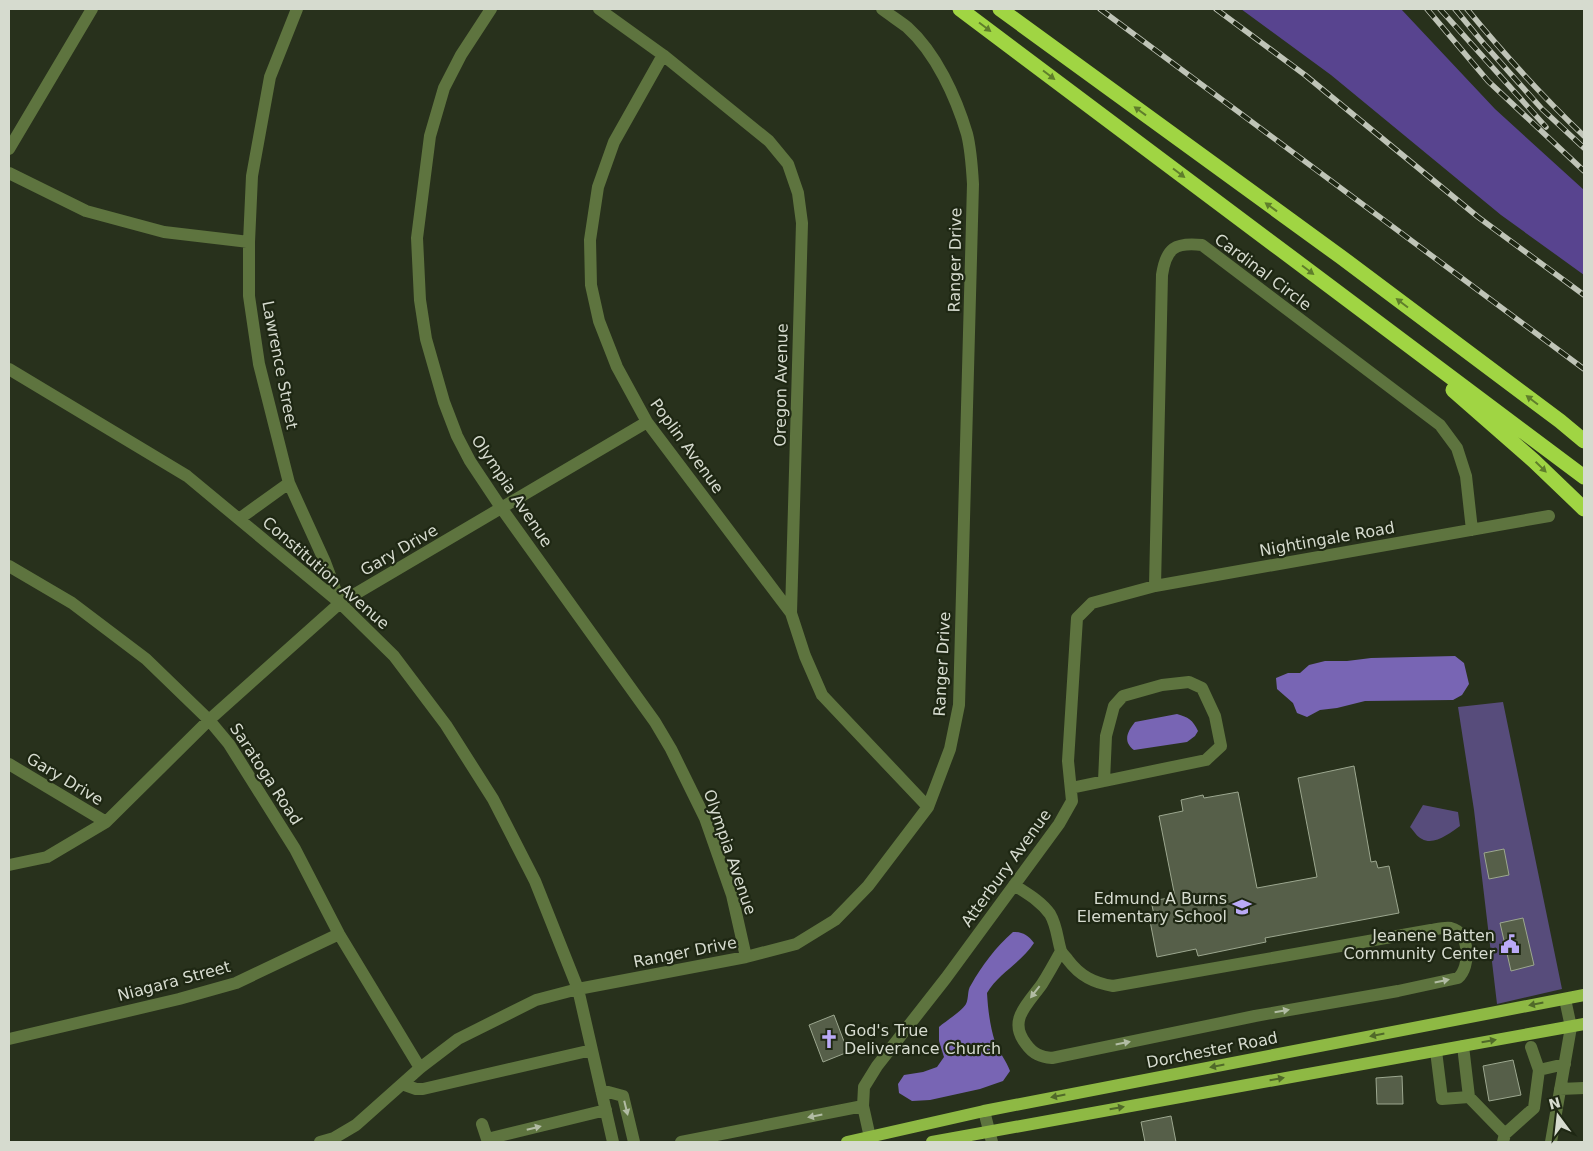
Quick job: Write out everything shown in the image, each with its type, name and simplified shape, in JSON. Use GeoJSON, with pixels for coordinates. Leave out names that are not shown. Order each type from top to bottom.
{"type":"FeatureCollection","features":[{"type":"Feature","properties":{"kind":"highway"},"geometry":{"type":"LineString","coordinates":[[960,9],[1584,477]]}},
{"type":"Feature","properties":{"kind":"highway"},"geometry":{"type":"LineString","coordinates":[[1000,9],[1341,257],[1584,441]]}},
{"type":"Feature","properties":{"kind":"highway"},"geometry":{"type":"LineString","coordinates":[[1359,308],[1534,461],[1584,509]]}},
{"type":"Feature","properties":{"kind":"highway"},"geometry":{"type":"LineString","coordinates":[[1560,421],[1584,436]]}},
{"type":"Feature","properties":{"kind":"main road","name":"Dorchester Road"},"geometry":{"type":"LineString","coordinates":[[847,1142],[870,1140],[984,1110],[1584,995]]}},
{"type":"Feature","properties":{"kind":"main road"},"geometry":{"type":"LineString","coordinates":[[932,1142],[991,1137],[1584,1024]]}},
{"type":"Feature","properties":{"kind":"street"},"geometry":{"type":"LineString","coordinates":[[9,149],[92,9]]}},
{"type":"Feature","properties":{"kind":"street","name":"Lawrence Street"},"geometry":{"type":"LineString","coordinates":[[297,9],[270,77],[252,176],[249,296],[259,364],[289,484],[325,562],[340,603]]}},
{"type":"Feature","properties":{"kind":"street","name":"Olympia Avenue"},"geometry":{"type":"LineString","coordinates":[[491,9],[461,55],[444,88],[430,136],[416,238],[420,300],[426,339],[444,402],[457,436],[470,461],[502,509],[655,722],[672,749],[708,827],[732,895],[746,957]]}},
{"type":"Feature","properties":{"kind":"street","name":"Oregon Avenue"},"geometry":{"type":"LineString","coordinates":[[599,9],[663,55],[769,141],[788,164],[798,193],[802,222],[792,613],[805,656],[822,695],[928,806]]}},
{"type":"Feature","properties":{"kind":"street","name":"Ranger Drive"},"geometry":{"type":"LineString","coordinates":[[320,1142],[334,1138],[356,1125],[420,1068],[458,1039],[536,1000],[578,989],[746,957],[796,944],[835,920],[868,886],[928,806],[950,749],[959,706],[972,184],[971,154],[967,135],[954,97],[938,67],[907,28],[882,9]]}},
{"type":"Feature","properties":{"kind":"street","name":"Poplin Avenue"},"geometry":{"type":"LineString","coordinates":[[663,55],[614,142],[598,187],[590,240],[591,285],[599,321],[618,367],[647,422],[792,613]]}},
{"type":"Feature","properties":{"kind":"street"},"geometry":{"type":"LineString","coordinates":[[9,173],[86,211],[164,232],[249,242]]}},
{"type":"Feature","properties":{"kind":"street","name":"Cardinal Circle"},"geometry":{"type":"LineString","coordinates":[[1155,586],[1162,275],[1165,259],[1175,247],[1188,244],[1202,245],[1440,425],[1457,448],[1466,476],[1472,530]]}},
{"type":"Feature","properties":{"kind":"street","name":"Constitution Avenue"},"geometry":{"type":"LineString","coordinates":[[9,369],[187,476],[340,603],[394,656],[446,725],[493,800],[535,881],[578,989],[613,1142]]}},
{"type":"Feature","properties":{"kind":"street","name":"Gary Drive"},"geometry":{"type":"LineString","coordinates":[[9,865],[47,857],[106,822],[209,720],[340,603],[647,422]]}},
{"type":"Feature","properties":{"kind":"street"},"geometry":{"type":"LineString","coordinates":[[239,519],[289,484]]}},
{"type":"Feature","properties":{"kind":"street","name":"Nightingale Road"},"geometry":{"type":"LineString","coordinates":[[1112,599],[1155,586],[1549,516]]}},
{"type":"Feature","properties":{"kind":"street","name":"Saratoga Road"},"geometry":{"type":"LineString","coordinates":[[9,566],[72,603],[146,659],[209,720],[229,744],[295,849],[340,934],[420,1068]]}},
{"type":"Feature","properties":{"kind":"street","name":"Atterbury Avenue"},"geometry":{"type":"LineString","coordinates":[[870,1140],[863,1106],[864,1086],[877,1066],[946,978],[1014,886],[1059,824],[1072,801],[1068,760],[1077,618],[1092,603],[1112,599]]}},
{"type":"Feature","properties":{"kind":"street"},"geometry":{"type":"LineString","coordinates":[[1071,788],[1206,760],[1221,746],[1215,716],[1202,688],[1189,682],[1162,685],[1123,696],[1114,706],[1106,736],[1104,781]]}},
{"type":"Feature","properties":{"kind":"street","name":"Gary Drive"},"geometry":{"type":"LineString","coordinates":[[9,764],[106,822]]}},
{"type":"Feature","properties":{"kind":"street"},"geometry":{"type":"LineString","coordinates":[[1014,886],[1036,899],[1049,913],[1056,925],[1061,951],[1085,977],[1100,984],[1113,986],[1431,930],[1452,928],[1464,940],[1467,961],[1464,970],[1458,978],[1398,991],[1255,1016],[1052,1058],[1041,1057],[1029,1048],[1023,1040],[1019,1033],[1018,1024],[1020,1014],[1045,979],[1061,951]]}},
{"type":"Feature","properties":{"kind":"street","name":"Niagara Street"},"geometry":{"type":"LineString","coordinates":[[9,1039],[179,999],[236,983],[340,934]]}},
{"type":"Feature","properties":{"kind":"street"},"geometry":{"type":"LineString","coordinates":[[1552,1142],[1571,1026],[1565,999]]}},
{"type":"Feature","properties":{"kind":"street"},"geometry":{"type":"LineString","coordinates":[[1463,1046],[1469,1097],[1504,1138],[1534,1108],[1539,1070],[1531,1047]]}},
{"type":"Feature","properties":{"kind":"street"},"geometry":{"type":"LineString","coordinates":[[402,1084],[416,1089],[423,1089],[592,1050]]}},
{"type":"Feature","properties":{"kind":"street"},"geometry":{"type":"LineString","coordinates":[[1436,1051],[1442,1099],[1469,1097]]}},
{"type":"Feature","properties":{"kind":"street"},"geometry":{"type":"LineString","coordinates":[[1539,1070],[1564,1064]]}},
{"type":"Feature","properties":{"kind":"street"},"geometry":{"type":"LineString","coordinates":[[1560,1089],[1584,1088]]}},
{"type":"Feature","properties":{"kind":"street"},"geometry":{"type":"LineString","coordinates":[[601,1090],[622,1096],[634,1142]]}},
{"type":"Feature","properties":{"kind":"street"},"geometry":{"type":"LineString","coordinates":[[682,1142],[863,1106]]}},
{"type":"Feature","properties":{"kind":"street"},"geometry":{"type":"LineString","coordinates":[[1534,1108],[1556,1112]]}},
{"type":"Feature","properties":{"kind":"street"},"geometry":{"type":"LineString","coordinates":[[482,1124],[487,1141],[606,1110]]}},
{"type":"Feature","properties":{"kind":"street"},"geometry":{"type":"LineString","coordinates":[[984,1110],[991,1137]]}},
{"type":"Feature","properties":{"kind":"shaded area"},"geometry":{"type":"Polygon","coordinates":[[[1241,9],[1401,9],[1495,109],[1584,190],[1584,275],[1501,215],[1331,75],[1241,9]]]}},
{"type":"Feature","properties":{"kind":"shaded area"},"geometry":{"type":"Polygon","coordinates":[[[1455,656],[1464,663],[1469,684],[1462,695],[1453,700],[1365,701],[1320,710],[1307,717],[1297,713],[1293,703],[1277,689],[1276,678],[1288,673],[1300,673],[1309,665],[1325,661],[1455,656]]]}},
{"type":"Feature","properties":{"kind":"shaded area"},"geometry":{"type":"Polygon","coordinates":[[[1503,702],[1562,989],[1497,1004],[1474,810],[1458,707],[1503,702]]]}},
{"type":"Feature","properties":{"kind":"shaded area"},"geometry":{"type":"Polygon","coordinates":[[[1177,714],[1190,720],[1198,731],[1187,742],[1134,750],[1130,747],[1127,736],[1135,722],[1177,714]]]}},
{"type":"Feature","properties":{"kind":"shaded area"},"geometry":{"type":"Polygon","coordinates":[[[1423,805],[1458,812],[1460,826],[1437,840],[1427,841],[1420,838],[1410,827],[1423,805]]]}},
{"type":"Feature","properties":{"kind":"shaded area"},"geometry":{"type":"Polygon","coordinates":[[[1013,932],[1025,934],[1034,943],[987,993],[989,1018],[995,1042],[1010,1071],[1003,1081],[980,1089],[930,1100],[912,1101],[899,1093],[898,1084],[904,1075],[923,1072],[937,1067],[944,1057],[939,1041],[939,1027],[964,1007],[970,987],[980,970],[995,950],[1013,932]]]}},
{"type":"Feature","properties":{"kind":"building","name":"Edmund A Burns Elementary School"},"geometry":{"type":"Polygon","coordinates":[[[1354,766],[1371,862],[1376,861],[1378,868],[1389,866],[1399,913],[1265,938],[1266,942],[1198,956],[1196,949],[1157,957],[1150,921],[1155,919],[1151,901],[1175,897],[1159,816],[1183,811],[1181,800],[1203,795],[1204,798],[1238,792],[1257,888],[1317,877],[1298,778],[1354,766]]]}},
{"type":"Feature","properties":{"kind":"building"},"geometry":{"type":"Polygon","coordinates":[[[1504,849],[1509,875],[1489,879],[1484,853],[1504,849]]]}},
{"type":"Feature","properties":{"kind":"building"},"geometry":{"type":"Polygon","coordinates":[[[1523,918],[1534,965],[1511,971],[1500,923],[1523,918]]]}},
{"type":"Feature","properties":{"kind":"building","name":"God's True Deliverance Church"},"geometry":{"type":"Polygon","coordinates":[[[834,1015],[848,1052],[823,1062],[809,1025],[834,1015]]]}},
{"type":"Feature","properties":{"kind":"building"},"geometry":{"type":"Polygon","coordinates":[[[1513,1060],[1521,1095],[1489,1101],[1483,1066],[1513,1060]]]}},
{"type":"Feature","properties":{"kind":"building"},"geometry":{"type":"Polygon","coordinates":[[[1402,1076],[1403,1104],[1377,1104],[1376,1078],[1402,1076]]]}},
{"type":"Feature","properties":{"kind":"building"},"geometry":{"type":"Polygon","coordinates":[[[1171,1116],[1176,1142],[1145,1142],[1141,1122],[1171,1116]]]}},
{"type":"Feature","properties":{"kind":"railway"},"geometry":{"type":"LineString","coordinates":[[1100,9],[1584,369]]}},
{"type":"Feature","properties":{"kind":"railway"},"geometry":{"type":"LineString","coordinates":[[1216,9],[1305,75],[1478,217],[1584,295]]}},
{"type":"Feature","properties":{"kind":"railway"},"geometry":{"type":"LineString","coordinates":[[1427,9],[1488,81],[1584,171]]}},
{"type":"Feature","properties":{"kind":"railway"},"geometry":{"type":"LineString","coordinates":[[1440,9],[1546,127]]}},
{"type":"Feature","properties":{"kind":"railway"},"geometry":{"type":"LineString","coordinates":[[1455,9],[1542,109],[1584,148]]}},
{"type":"Feature","properties":{"kind":"railway"},"geometry":{"type":"LineString","coordinates":[[1467,9],[1553,106],[1584,136]]}},
{"type":"Feature","properties":{"kind":"place","name":"Edmund A Burns Elementary School"},"geometry":{"type":"Point","coordinates":[1242,907]}},
{"type":"Feature","properties":{"kind":"place","name":"Jeanene Batten Community Center"},"geometry":{"type":"Point","coordinates":[1510,944]}},
{"type":"Feature","properties":{"kind":"place","name":"God's True Deliverance Church"},"geometry":{"type":"Point","coordinates":[829,1039]}}]}
